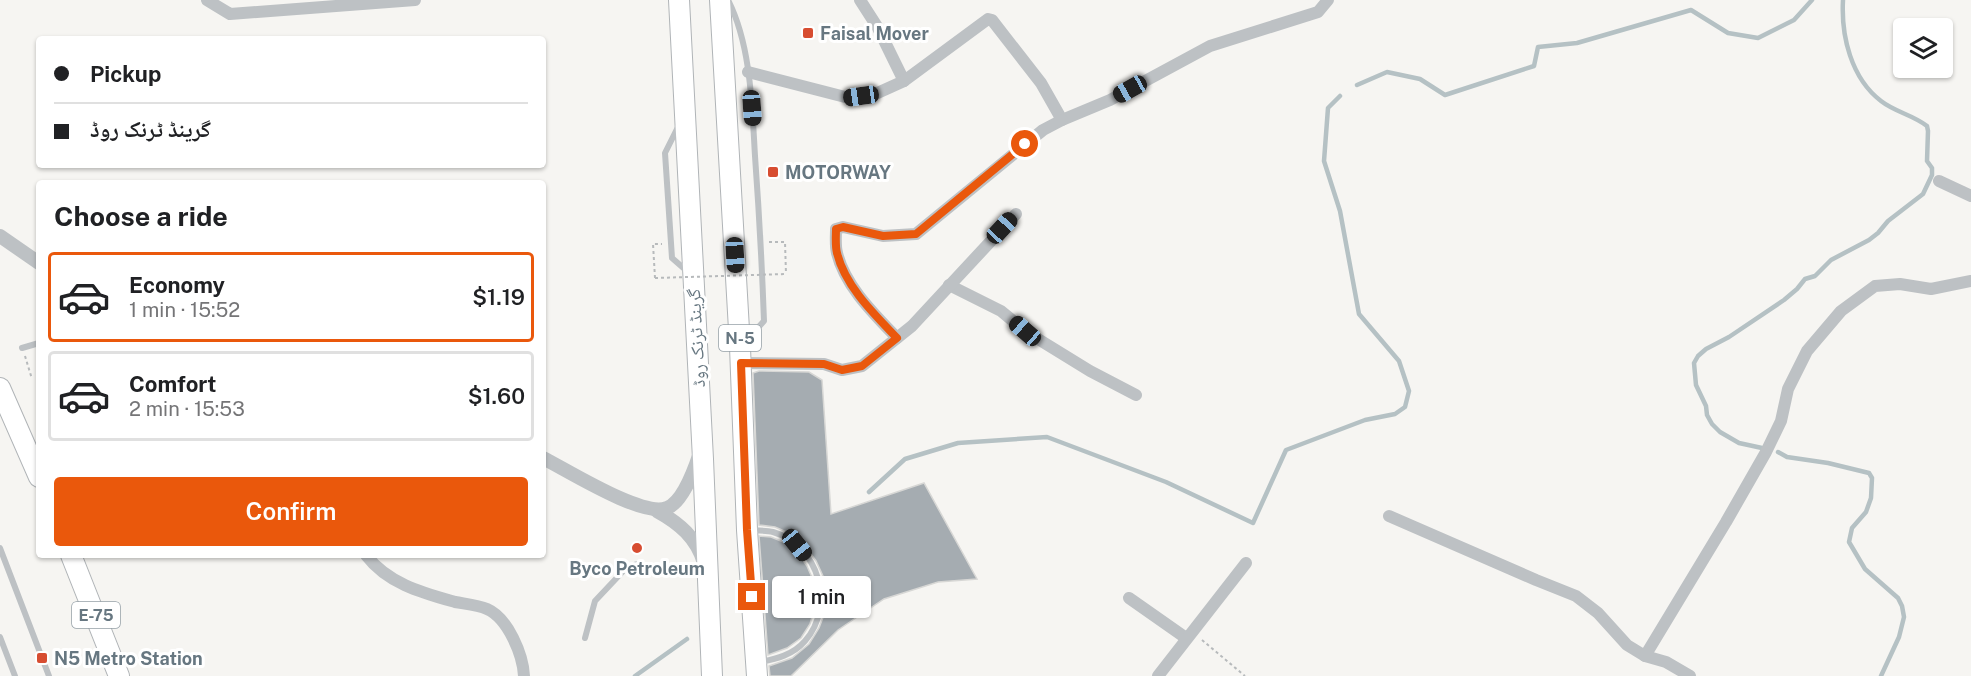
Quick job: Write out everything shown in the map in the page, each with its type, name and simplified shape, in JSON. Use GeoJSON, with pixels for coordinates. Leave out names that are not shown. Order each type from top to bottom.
{"type":"FeatureCollection","features":[{"type":"Feature","properties":{"kind":"highway","name":"گرینڈ ٹرنک روڈ"},"geometry":{"type":"LineString","coordinates":[[680,0],[712,676]]}},
{"type":"Feature","properties":{"kind":"highway","name":"N-5"},"geometry":{"type":"LineString","coordinates":[[720,0],[740,355],[747,530],[757,670]]}},
{"type":"Feature","properties":{"kind":"highway"},"geometry":{"type":"LineString","coordinates":[[0,388],[36,470]]}},
{"type":"Feature","properties":{"kind":"highway","name":"E-75"},"geometry":{"type":"LineString","coordinates":[[72,558],[119,676]]}},
{"type":"Feature","properties":{"kind":"street"},"geometry":{"type":"LineString","coordinates":[[207,0],[230,14],[415,0]]}},
{"type":"Feature","properties":{"kind":"street"},"geometry":{"type":"LineString","coordinates":[[860,0],[878,28],[904,81]]}},
{"type":"Feature","properties":{"kind":"street"},"geometry":{"type":"LineString","coordinates":[[897,338],[877,317],[846,276],[837,251],[836,229],[843,227],[883,236],[916,234],[1043,130],[1110,100],[1210,46],[1317,12],[1328,0]]}},
{"type":"Feature","properties":{"kind":"street"},"geometry":{"type":"LineString","coordinates":[[748,72],[849,98],[873,95],[904,81],[988,19],[992,20],[1041,82],[1062,120]]}},
{"type":"Feature","properties":{"kind":"street"},"geometry":{"type":"LineString","coordinates":[[1940,181],[1971,196]]}},
{"type":"Feature","properties":{"kind":"street"},"geometry":{"type":"LineString","coordinates":[[740,355],[824,364],[842,370],[862,366],[912,326],[1016,214]]}},
{"type":"Feature","properties":{"kind":"street"},"geometry":{"type":"LineString","coordinates":[[0,236],[36,262]]}},
{"type":"Feature","properties":{"kind":"street"},"geometry":{"type":"LineString","coordinates":[[0,248],[36,263]]}},
{"type":"Feature","properties":{"kind":"street"},"geometry":{"type":"LineString","coordinates":[[1645,656],[1766,452],[1781,422],[1788,389],[1806,351],[1841,310],[1875,286],[1900,284],[1931,289],[1971,281]]}},
{"type":"Feature","properties":{"kind":"street"},"geometry":{"type":"LineString","coordinates":[[949,285],[1001,311],[1025,331],[1089,371],[1136,395]]}},
{"type":"Feature","properties":{"kind":"street"},"geometry":{"type":"LineString","coordinates":[[546,460],[615,496],[643,508],[657,510],[670,507],[681,493],[691,476],[702,444]]}},
{"type":"Feature","properties":{"kind":"street"},"geometry":{"type":"LineString","coordinates":[[657,510],[685,530],[702,554],[708,573]]}},
{"type":"Feature","properties":{"kind":"street"},"geometry":{"type":"LineString","coordinates":[[1389,516],[1576,596],[1598,613],[1627,645],[1645,656],[1666,662],[1690,676]]}},
{"type":"Feature","properties":{"kind":"street"},"geometry":{"type":"LineString","coordinates":[[368,558],[402,586],[489,610],[508,628],[523,662],[524,676]]}},
{"type":"Feature","properties":{"kind":"street"},"geometry":{"type":"LineString","coordinates":[[1158,676],[1246,563]]}},
{"type":"Feature","properties":{"kind":"street"},"geometry":{"type":"LineString","coordinates":[[1129,598],[1188,635]]}},
{"type":"Feature","properties":{"kind":"lane"},"geometry":{"type":"LineString","coordinates":[[728,0],[736,16],[751,86],[764,321],[740,355]]}},
{"type":"Feature","properties":{"kind":"lane"},"geometry":{"type":"LineString","coordinates":[[22,348],[36,344]]}},
{"type":"Feature","properties":{"kind":"lane"},"geometry":{"type":"LineString","coordinates":[[747,530],[773,532],[797,545],[814,566],[822,592],[818,618],[805,642],[783,657],[757,670]]}},
{"type":"Feature","properties":{"kind":"lane"},"geometry":{"type":"LineString","coordinates":[[0,548],[49,676]]}},
{"type":"Feature","properties":{"kind":"lane"},"geometry":{"type":"LineString","coordinates":[[585,638],[595,601],[627,567],[638,564],[660,571]]}},
{"type":"Feature","properties":{"kind":"lane"},"geometry":{"type":"LineString","coordinates":[[0,637],[15,676]]}},
{"type":"Feature","properties":{"kind":"path"},"geometry":{"type":"LineString","coordinates":[[653,244],[654,279],[786,274],[785,242],[760,243]]}},
{"type":"Feature","properties":{"kind":"path"},"geometry":{"type":"LineString","coordinates":[[22,348],[32,379]]}},
{"type":"Feature","properties":{"kind":"path"},"geometry":{"type":"LineString","coordinates":[[1188,635],[1245,676]]}},
{"type":"Feature","properties":{"kind":"building"},"geometry":{"type":"Polygon","coordinates":[[[759,371],[809,372],[822,380],[831,514],[924,483],[977,579],[938,582],[884,599],[838,630],[791,676],[770,676],[769,666],[792,658],[809,644],[825,612],[826,594],[823,576],[805,546],[791,534],[775,527],[759,525],[753,373],[759,371]]]}},
{"type":"Feature","properties":{"kind":"building"},"geometry":{"type":"Polygon","coordinates":[[[759,536],[771,537],[786,543],[798,553],[813,580],[815,595],[810,624],[801,638],[787,648],[768,655],[759,536]]]}},
{"type":"Feature","properties":{"kind":"waterway"},"geometry":{"type":"LineString","coordinates":[[1357,85],[1387,72],[1420,79],[1445,95],[1534,66],[1538,47],[1577,43],[1691,10],[1728,33],[1758,38],[1794,20],[1812,0]]}},
{"type":"Feature","properties":{"kind":"waterway"},"geometry":{"type":"LineString","coordinates":[[1762,448],[1739,443],[1720,432],[1712,424],[1696,385],[1694,363],[1698,356],[1784,300],[1805,279],[1815,276],[1831,260],[1869,240],[1888,221],[1923,194],[1932,175],[1932,168],[1927,161],[1927,126],[1881,101],[1862,81],[1855,68],[1846,42],[1843,0]]}},
{"type":"Feature","properties":{"kind":"waterway"},"geometry":{"type":"LineString","coordinates":[[869,492],[905,459],[958,443],[1047,437],[1166,482],[1253,523],[1286,450],[1365,420],[1395,414],[1405,407],[1409,391],[1399,361],[1359,314],[1340,211],[1324,161],[1328,108],[1340,96]]}},
{"type":"Feature","properties":{"kind":"waterway"},"geometry":{"type":"LineString","coordinates":[[1778,452],[1787,457],[1828,463],[1869,473],[1872,478],[1871,498],[1866,512],[1852,528],[1849,542],[1865,569],[1898,598],[1902,606],[1904,617],[1899,637],[1881,676]]}},
{"type":"Feature","properties":{"kind":"waterway"},"geometry":{"type":"LineString","coordinates":[[635,676],[687,639]]}},
{"type":"Feature","properties":{"kind":"place","name":"Faisal Mover"},"geometry":{"type":"Point","coordinates":[808,33]}},
{"type":"Feature","properties":{"kind":"place","name":"MOTORWAY"},"geometry":{"type":"Point","coordinates":[773,172]}},
{"type":"Feature","properties":{"kind":"place","name":"Byco Petroleum"},"geometry":{"type":"Point","coordinates":[637,548]}},
{"type":"Feature","properties":{"kind":"place","name":"N5 Metro Station"},"geometry":{"type":"Point","coordinates":[42,658]}},
{"type":"Feature","properties":{"kind":"route"},"geometry":{"type":"LineString","coordinates":[[752,597],[747,530],[741,363],[824,364],[842,370],[862,366],[897,338],[877,317],[846,276],[837,251],[836,229],[843,227],[883,236],[916,234],[1025,144]]}}]}
